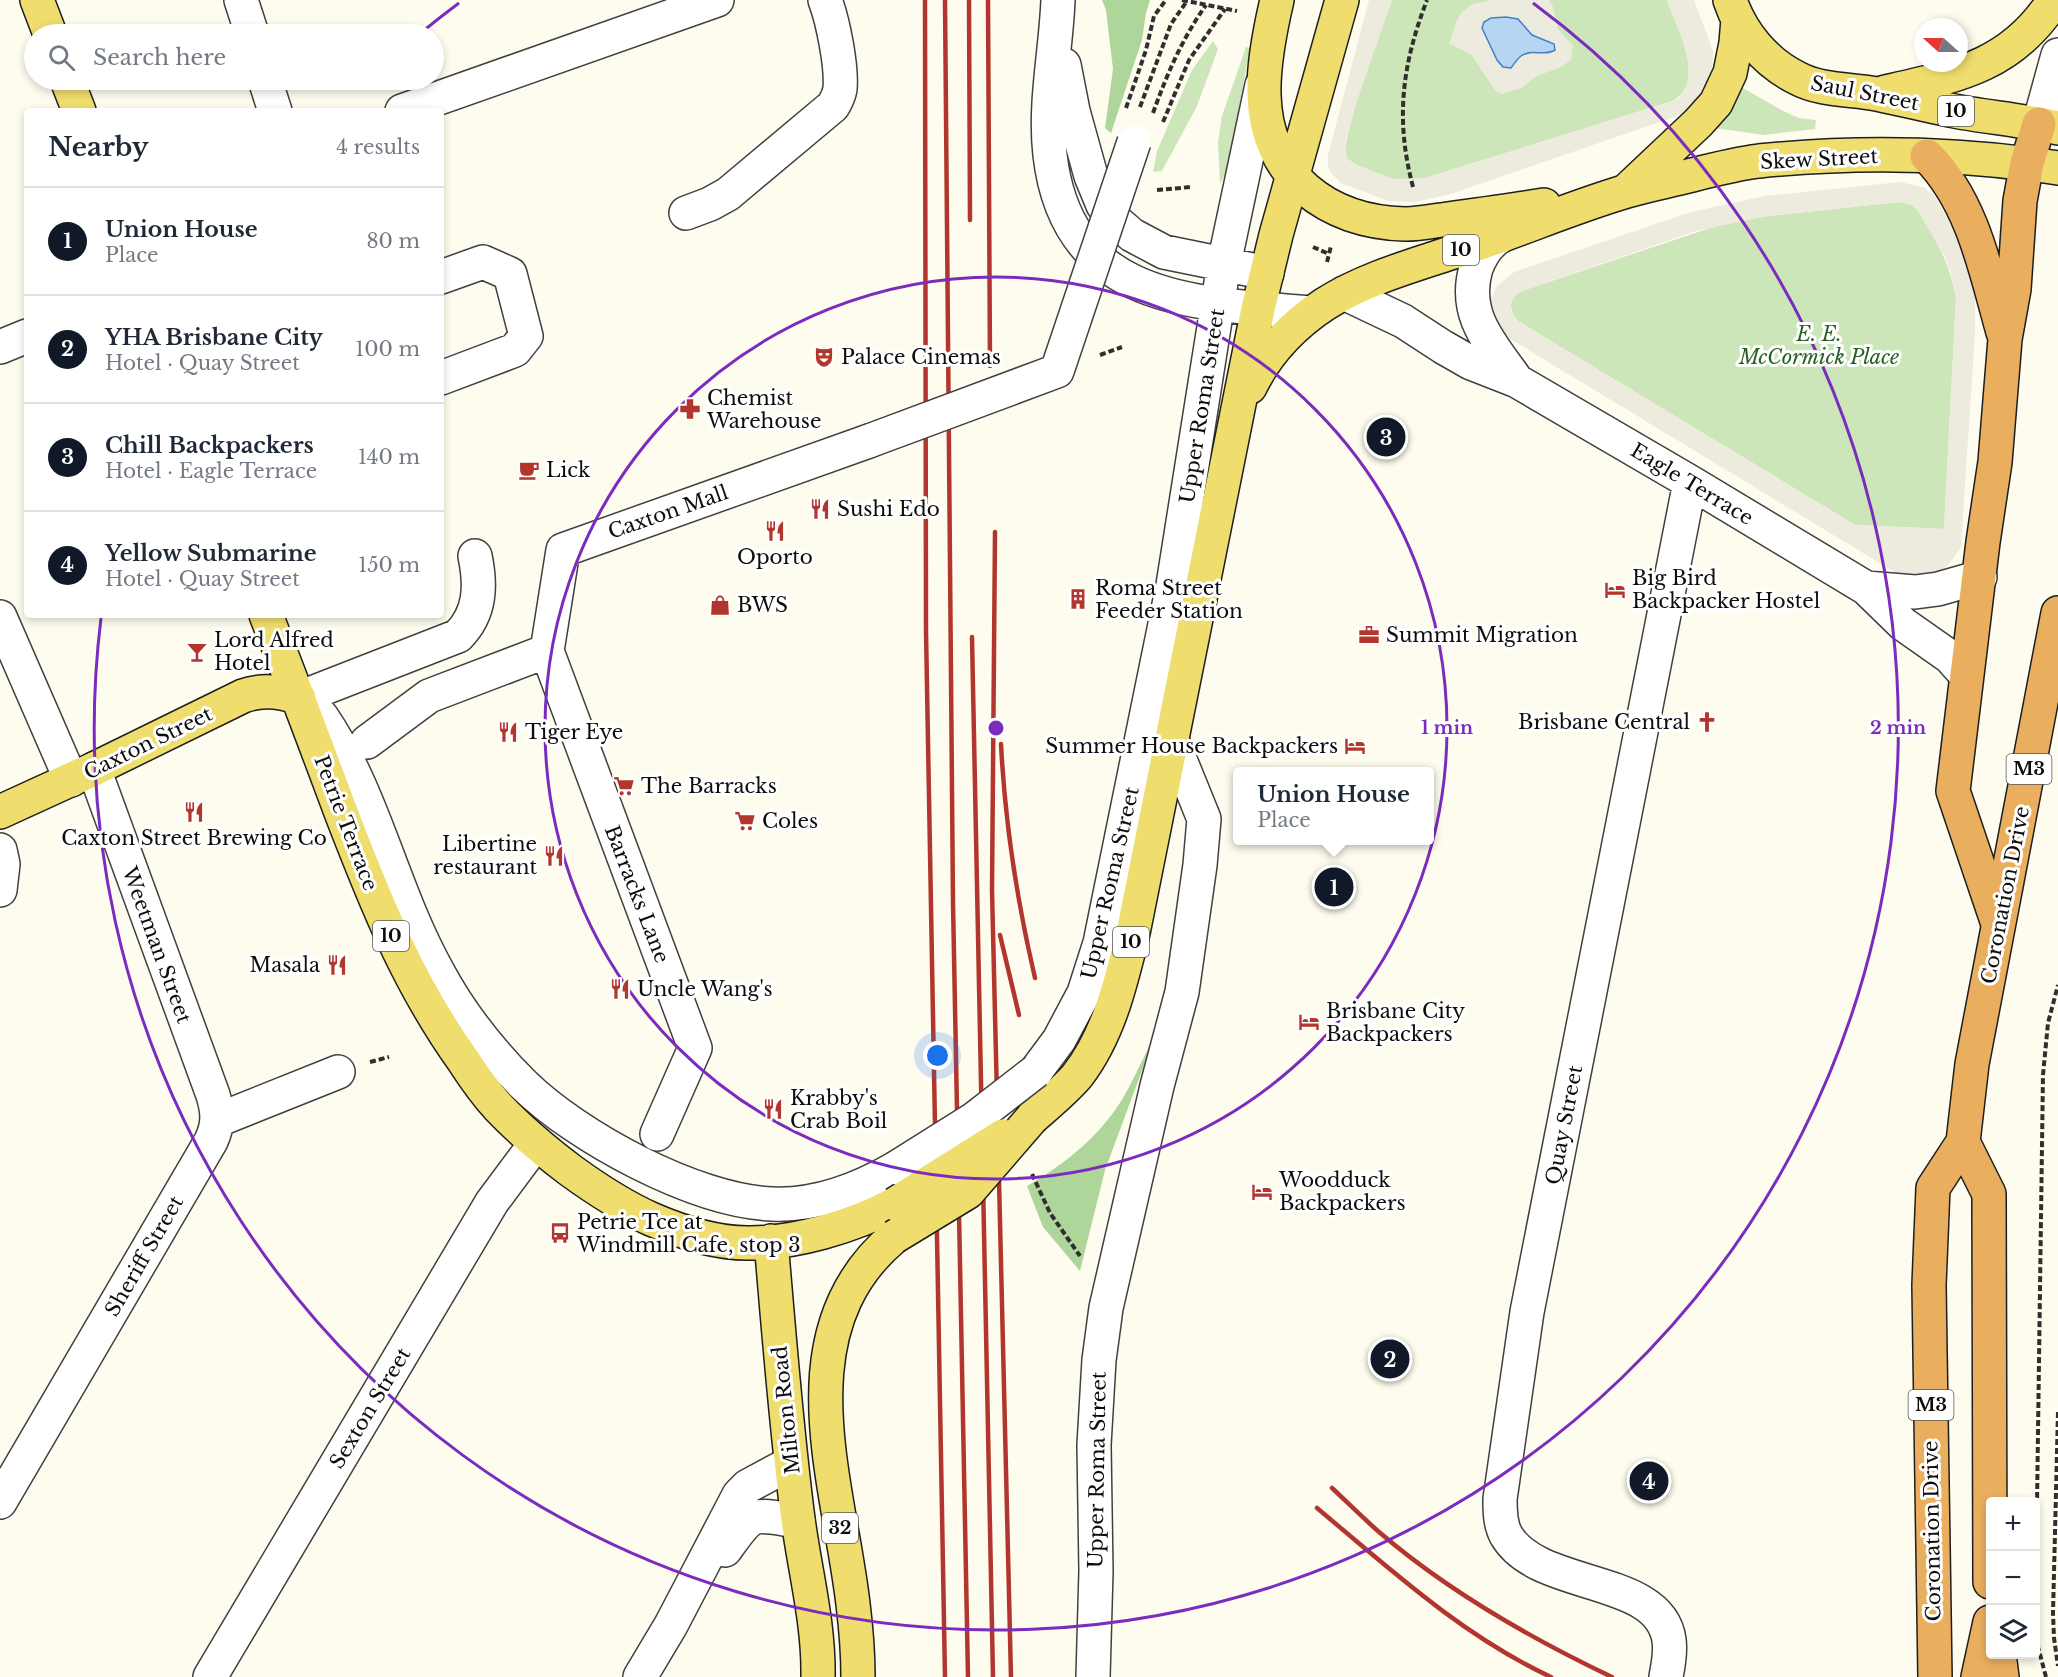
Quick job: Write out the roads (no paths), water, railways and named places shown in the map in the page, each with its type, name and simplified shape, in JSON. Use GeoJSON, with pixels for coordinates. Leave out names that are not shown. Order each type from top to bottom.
{"type":"FeatureCollection","features":[{"type":"Feature","properties":{"kind":"highway"},"geometry":{"type":"LineString","coordinates":[[1999,926],[1953,791],[1995,462],[2006,339],[2014,289],[2018,218],[2042,165],[2048,126]]}},
{"type":"Feature","properties":{"kind":"highway"},"geometry":{"type":"LineString","coordinates":[[1927,156],[1948,181],[1972,230],[2006,339]]}},
{"type":"Feature","properties":{"kind":"highway","name":"Coronation Drive"},"geometry":{"type":"LineString","coordinates":[[1935,1677],[1929,1285],[1933,1188],[1963,1142],[1972,1064],[2058,613]]}},
{"type":"Feature","properties":{"kind":"highway"},"geometry":{"type":"LineString","coordinates":[[1963,1142],[1989,1194],[1990,1551]]}},
{"type":"Feature","properties":{"kind":"highway"},"geometry":{"type":"LineString","coordinates":[[1978,1677],[1986,1640]]}},
{"type":"Feature","properties":{"kind":"highway"},"geometry":{"type":"LineString","coordinates":[[2000,1659],[2002,1677]]}},
{"type":"Feature","properties":{"kind":"main road"},"geometry":{"type":"LineString","coordinates":[[38,0],[46,24]]}},
{"type":"Feature","properties":{"kind":"main road","name":"Upper Roma Street"},"geometry":{"type":"LineString","coordinates":[[1277,0],[1266,66],[1264,94],[1267,121],[1275,148],[1293,177]]}},
{"type":"Feature","properties":{"kind":"main road","name":"Upper Roma Street"},"geometry":{"type":"LineString","coordinates":[[771,1241],[849,1224],[895,1204],[1032,1118],[1077,1076],[1094,1050],[1106,1025],[1122,977],[1133,933],[1258,309],[1342,0]]}},
{"type":"Feature","properties":{"kind":"main road"},"geometry":{"type":"LineString","coordinates":[[1875,94],[1958,75],[1986,63],[2021,40],[2042,18],[2054,0]]}},
{"type":"Feature","properties":{"kind":"main road"},"geometry":{"type":"LineString","coordinates":[[1620,193],[1698,123],[1716,103],[1730,73],[1736,43],[1734,10]]}},
{"type":"Feature","properties":{"kind":"main road","name":"Saul Street"},"geometry":{"type":"LineString","coordinates":[[1734,10],[1745,33],[1767,58],[1798,79],[1818,86],[1875,94],[2048,126]]}},
{"type":"Feature","properties":{"kind":"main road"},"geometry":{"type":"LineString","coordinates":[[71,90],[78,108]]}},
{"type":"Feature","properties":{"kind":"main road","name":"Skew Street"},"geometry":{"type":"LineString","coordinates":[[1293,177],[1310,194],[1342,211],[1372,220],[1408,224],[1620,193],[1757,161],[1826,155],[1927,156],[2042,165]]}},
{"type":"Feature","properties":{"kind":"main road","name":"Skew Street"},"geometry":{"type":"LineString","coordinates":[[1229,451],[1246,395],[1260,367],[1283,338],[1311,314],[1335,282],[1393,273],[1620,193]]}},
{"type":"Feature","properties":{"kind":"main road","name":"Petrie Terrace"},"geometry":{"type":"LineString","coordinates":[[267,618],[369,886],[394,943],[436,1023],[497,1106],[536,1143],[605,1195],[631,1210],[675,1229],[724,1241],[746,1243],[771,1241]]}},
{"type":"Feature","properties":{"kind":"main road","name":"Caxton Street"},"geometry":{"type":"LineString","coordinates":[[0,812],[249,694],[278,692],[299,698]]}},
{"type":"Feature","properties":{"kind":"main road","name":"Milton Road"},"geometry":{"type":"LineString","coordinates":[[858,1677],[853,1604],[827,1446],[824,1409],[833,1333],[846,1299],[872,1260],[894,1237],[968,1192],[1032,1118]]}},
{"type":"Feature","properties":{"kind":"main road","name":"Milton Road"},"geometry":{"type":"LineString","coordinates":[[771,1241],[791,1463],[818,1650],[818,1677]]}},
{"type":"Feature","properties":{"kind":"street"},"geometry":{"type":"LineString","coordinates":[[241,0],[249,24]]}},
{"type":"Feature","properties":{"kind":"street"},"geometry":{"type":"LineString","coordinates":[[411,108],[717,0]]}},
{"type":"Feature","properties":{"kind":"street"},"geometry":{"type":"LineString","coordinates":[[686,213],[728,194],[833,106],[840,91],[840,71],[825,0]]}},
{"type":"Feature","properties":{"kind":"street"},"geometry":{"type":"LineString","coordinates":[[1057,12],[1073,111],[1091,176],[1103,205],[1132,235],[1164,252],[1267,273]]}},
{"type":"Feature","properties":{"kind":"street"},"geometry":{"type":"LineString","coordinates":[[1057,12],[1049,120],[1050,155],[1065,216],[1080,239],[1097,258],[1119,276],[1162,294],[1218,304],[1311,314]]}},
{"type":"Feature","properties":{"kind":"street"},"geometry":{"type":"LineString","coordinates":[[2048,126],[2058,56]]}},
{"type":"Feature","properties":{"kind":"street","name":"Upper Roma Street"},"geometry":{"type":"LineString","coordinates":[[770,1204],[834,1197],[856,1189],[896,1168],[974,1119],[1036,1071],[1059,1040],[1083,993],[1101,935],[1173,585],[1224,264],[1266,66]]}},
{"type":"Feature","properties":{"kind":"street"},"geometry":{"type":"LineString","coordinates":[[268,90],[274,108]]}},
{"type":"Feature","properties":{"kind":"street","name":"Caxton Mall"},"geometry":{"type":"LineString","coordinates":[[547,651],[563,550],[870,441],[1057,371],[1134,142]]}},
{"type":"Feature","properties":{"kind":"street","name":"Eagle Terrace"},"geometry":{"type":"LineString","coordinates":[[1501,236],[1490,243],[1481,256],[1474,279],[1473,307],[1482,331],[1517,381]]}},
{"type":"Feature","properties":{"kind":"street"},"geometry":{"type":"LineString","coordinates":[[444,276],[483,262],[510,274],[526,336],[515,350],[444,377]]}},
{"type":"Feature","properties":{"kind":"street","name":"Eagle Terrace"},"geometry":{"type":"LineString","coordinates":[[1335,282],[1403,321],[1443,348],[1471,363],[1517,381],[1866,588],[1897,619],[1950,657],[1966,675]]}},
{"type":"Feature","properties":{"kind":"street"},"geometry":{"type":"LineString","coordinates":[[0,347],[24,337]]}},
{"type":"Feature","properties":{"kind":"street","name":"Quay Street"},"geometry":{"type":"LineString","coordinates":[[1666,1677],[1669,1639],[1662,1621],[1638,1600],[1620,1591],[1554,1571],[1528,1558],[1505,1533],[1500,1515],[1500,1499],[1527,1312],[1690,482]]}},
{"type":"Feature","properties":{"kind":"street"},"geometry":{"type":"LineString","coordinates":[[299,698],[458,636],[472,617],[478,602],[480,587],[475,556]]}},
{"type":"Feature","properties":{"kind":"street","name":"Eagle Terrace"},"geometry":{"type":"LineString","coordinates":[[1866,588],[1915,592],[1947,587],[1980,577]]}},
{"type":"Feature","properties":{"kind":"street","name":"Weetman Street"},"geometry":{"type":"LineString","coordinates":[[0,617],[82,775],[213,1095],[218,1120]]}},
{"type":"Feature","properties":{"kind":"street"},"geometry":{"type":"LineString","coordinates":[[367,742],[429,696],[547,651]]}},
{"type":"Feature","properties":{"kind":"street","name":"Barracks Lane"},"geometry":{"type":"LineString","coordinates":[[547,651],[695,1048],[657,1134]]}},
{"type":"Feature","properties":{"kind":"street","name":"Petrie Terrace"},"geometry":{"type":"LineString","coordinates":[[299,698],[315,709],[333,734],[358,782],[391,867],[438,972],[474,1028],[501,1061],[557,1113],[643,1165],[717,1195],[770,1204]]}},
{"type":"Feature","properties":{"kind":"street","name":"Upper Roma Street"},"geometry":{"type":"LineString","coordinates":[[1093,1677],[1096,1571],[1094,1445],[1106,1308],[1152,1105],[1182,992],[1201,856],[1204,819],[1172,740]]}},
{"type":"Feature","properties":{"kind":"street"},"geometry":{"type":"LineString","coordinates":[[0,850],[3,864],[0,890]]}},
{"type":"Feature","properties":{"kind":"street"},"geometry":{"type":"LineString","coordinates":[[218,1120],[338,1072]]}},
{"type":"Feature","properties":{"kind":"street","name":"Sheriff Street"},"geometry":{"type":"LineString","coordinates":[[0,1502],[212,1141],[218,1120]]}},
{"type":"Feature","properties":{"kind":"street","name":"Sexton Street"},"geometry":{"type":"LineString","coordinates":[[210,1677],[492,1202],[536,1143]]}},
{"type":"Feature","properties":{"kind":"street"},"geometry":{"type":"LineString","coordinates":[[771,1241],[778,1232],[802,1221],[856,1189]]}},
{"type":"Feature","properties":{"kind":"street"},"geometry":{"type":"LineString","coordinates":[[640,1677],[671,1625],[739,1495],[748,1486],[791,1463]]}},
{"type":"Feature","properties":{"kind":"street"},"geometry":{"type":"LineString","coordinates":[[671,1625],[746,1521],[758,1516],[798,1521]]}},
{"type":"Feature","properties":{"kind":"water"},"geometry":{"type":"Polygon","coordinates":[[[1491,18],[1518,19],[1532,35],[1554,44],[1555,50],[1547,53],[1525,54],[1511,68],[1503,67],[1497,60],[1482,28],[1484,22],[1491,18]]]}},
{"type":"Feature","properties":{"kind":"railway"},"geometry":{"type":"LineString","coordinates":[[925,0],[926,631],[945,1677]]}},
{"type":"Feature","properties":{"kind":"railway"},"geometry":{"type":"LineString","coordinates":[[945,0],[953,903],[968,1677]]}},
{"type":"Feature","properties":{"kind":"railway"},"geometry":{"type":"LineString","coordinates":[[969,0],[970,220]]}},
{"type":"Feature","properties":{"kind":"railway"},"geometry":{"type":"LineString","coordinates":[[988,0],[990,366]]}},
{"type":"Feature","properties":{"kind":"railway"},"geometry":{"type":"LineString","coordinates":[[995,532],[992,890],[1011,1677]]}},
{"type":"Feature","properties":{"kind":"railway"},"geometry":{"type":"LineString","coordinates":[[972,637],[993,1677]]}},
{"type":"Feature","properties":{"kind":"railway"},"geometry":{"type":"LineString","coordinates":[[1001,744],[1005,803],[1013,862],[1035,978]]}},
{"type":"Feature","properties":{"kind":"railway"},"geometry":{"type":"LineString","coordinates":[[1000,935],[1019,1015]]}},
{"type":"Feature","properties":{"kind":"railway"},"geometry":{"type":"LineString","coordinates":[[1332,1488],[1373,1527],[1406,1554],[1462,1594],[1521,1630],[1612,1677]]}},
{"type":"Feature","properties":{"kind":"railway"},"geometry":{"type":"LineString","coordinates":[[1317,1508],[1400,1578],[1458,1622],[1519,1661],[1551,1677]]}},
{"type":"Feature","properties":{"kind":"place","name":"Palace Cinemas"},"geometry":{"type":"Point","coordinates":[824,357]}},
{"type":"Feature","properties":{"kind":"place","name":"Chemist Warehouse"},"geometry":{"type":"Point","coordinates":[690,409]}},
{"type":"Feature","properties":{"kind":"place","name":"Chill Backpackers"},"geometry":{"type":"Point","coordinates":[1386,437]}},
{"type":"Feature","properties":{"kind":"place","name":"Lick"},"geometry":{"type":"Point","coordinates":[529,470]}},
{"type":"Feature","properties":{"kind":"place","name":"Sushi Edo"},"geometry":{"type":"Point","coordinates":[820,509]}},
{"type":"Feature","properties":{"kind":"place","name":"Oporto"},"geometry":{"type":"Point","coordinates":[775,531]}},
{"type":"Feature","properties":{"kind":"place","name":"Big Bird Backpacker Hostel"},"geometry":{"type":"Point","coordinates":[1615,590]}},
{"type":"Feature","properties":{"kind":"place","name":"Roma Street Feeder Station"},"geometry":{"type":"Point","coordinates":[1078,599]}},
{"type":"Feature","properties":{"kind":"place","name":"BWS"},"geometry":{"type":"Point","coordinates":[720,605]}},
{"type":"Feature","properties":{"kind":"place","name":"Summit Migration"},"geometry":{"type":"Point","coordinates":[1369,635]}},
{"type":"Feature","properties":{"kind":"place","name":"Lord Alfred Hotel"},"geometry":{"type":"Point","coordinates":[197,652]}},
{"type":"Feature","properties":{"kind":"place","name":"Brisbane Central"},"geometry":{"type":"Point","coordinates":[1707,722]}},
{"type":"Feature","properties":{"kind":"place","name":"Tiger Eye"},"geometry":{"type":"Point","coordinates":[508,732]}},
{"type":"Feature","properties":{"kind":"place","name":"Summer House Backpackers"},"geometry":{"type":"Point","coordinates":[1355,746]}},
{"type":"Feature","properties":{"kind":"place","name":"The Barracks"},"geometry":{"type":"Point","coordinates":[624,786]}},
{"type":"Feature","properties":{"kind":"place","name":"Caxton Street Brewing Co"},"geometry":{"type":"Point","coordinates":[194,812]}},
{"type":"Feature","properties":{"kind":"place","name":"Coles"},"geometry":{"type":"Point","coordinates":[745,821]}},
{"type":"Feature","properties":{"kind":"place","name":"Libertine restaurant"},"geometry":{"type":"Point","coordinates":[554,856]}},
{"type":"Feature","properties":{"kind":"place","name":"Union House"},"geometry":{"type":"Point","coordinates":[1334,887]}},
{"type":"Feature","properties":{"kind":"place","name":"Masala"},"geometry":{"type":"Point","coordinates":[337,965]}},
{"type":"Feature","properties":{"kind":"place","name":"Uncle Wang's"},"geometry":{"type":"Point","coordinates":[620,989]}},
{"type":"Feature","properties":{"kind":"place","name":"Brisbane City Backpackers"},"geometry":{"type":"Point","coordinates":[1309,1022]}},
{"type":"Feature","properties":{"kind":"place","name":"Krabby's Crab Boil"},"geometry":{"type":"Point","coordinates":[773,1109]}},
{"type":"Feature","properties":{"kind":"place","name":"Woodduck Backpackers"},"geometry":{"type":"Point","coordinates":[1262,1192]}},
{"type":"Feature","properties":{"kind":"place","name":"Petrie Tce at Windmill Cafe, stop 3"},"geometry":{"type":"Point","coordinates":[560,1233]}},
{"type":"Feature","properties":{"kind":"place","name":"YHA Brisbane City"},"geometry":{"type":"Point","coordinates":[1390,1359]}},
{"type":"Feature","properties":{"kind":"place","name":"Yellow Submarine"},"geometry":{"type":"Point","coordinates":[1649,1481]}},
{"type":"Feature","properties":{"kind":"park label","name":"E. E. McCormick Place"},"geometry":{"type":"Point","coordinates":[1819,346]}}]}
